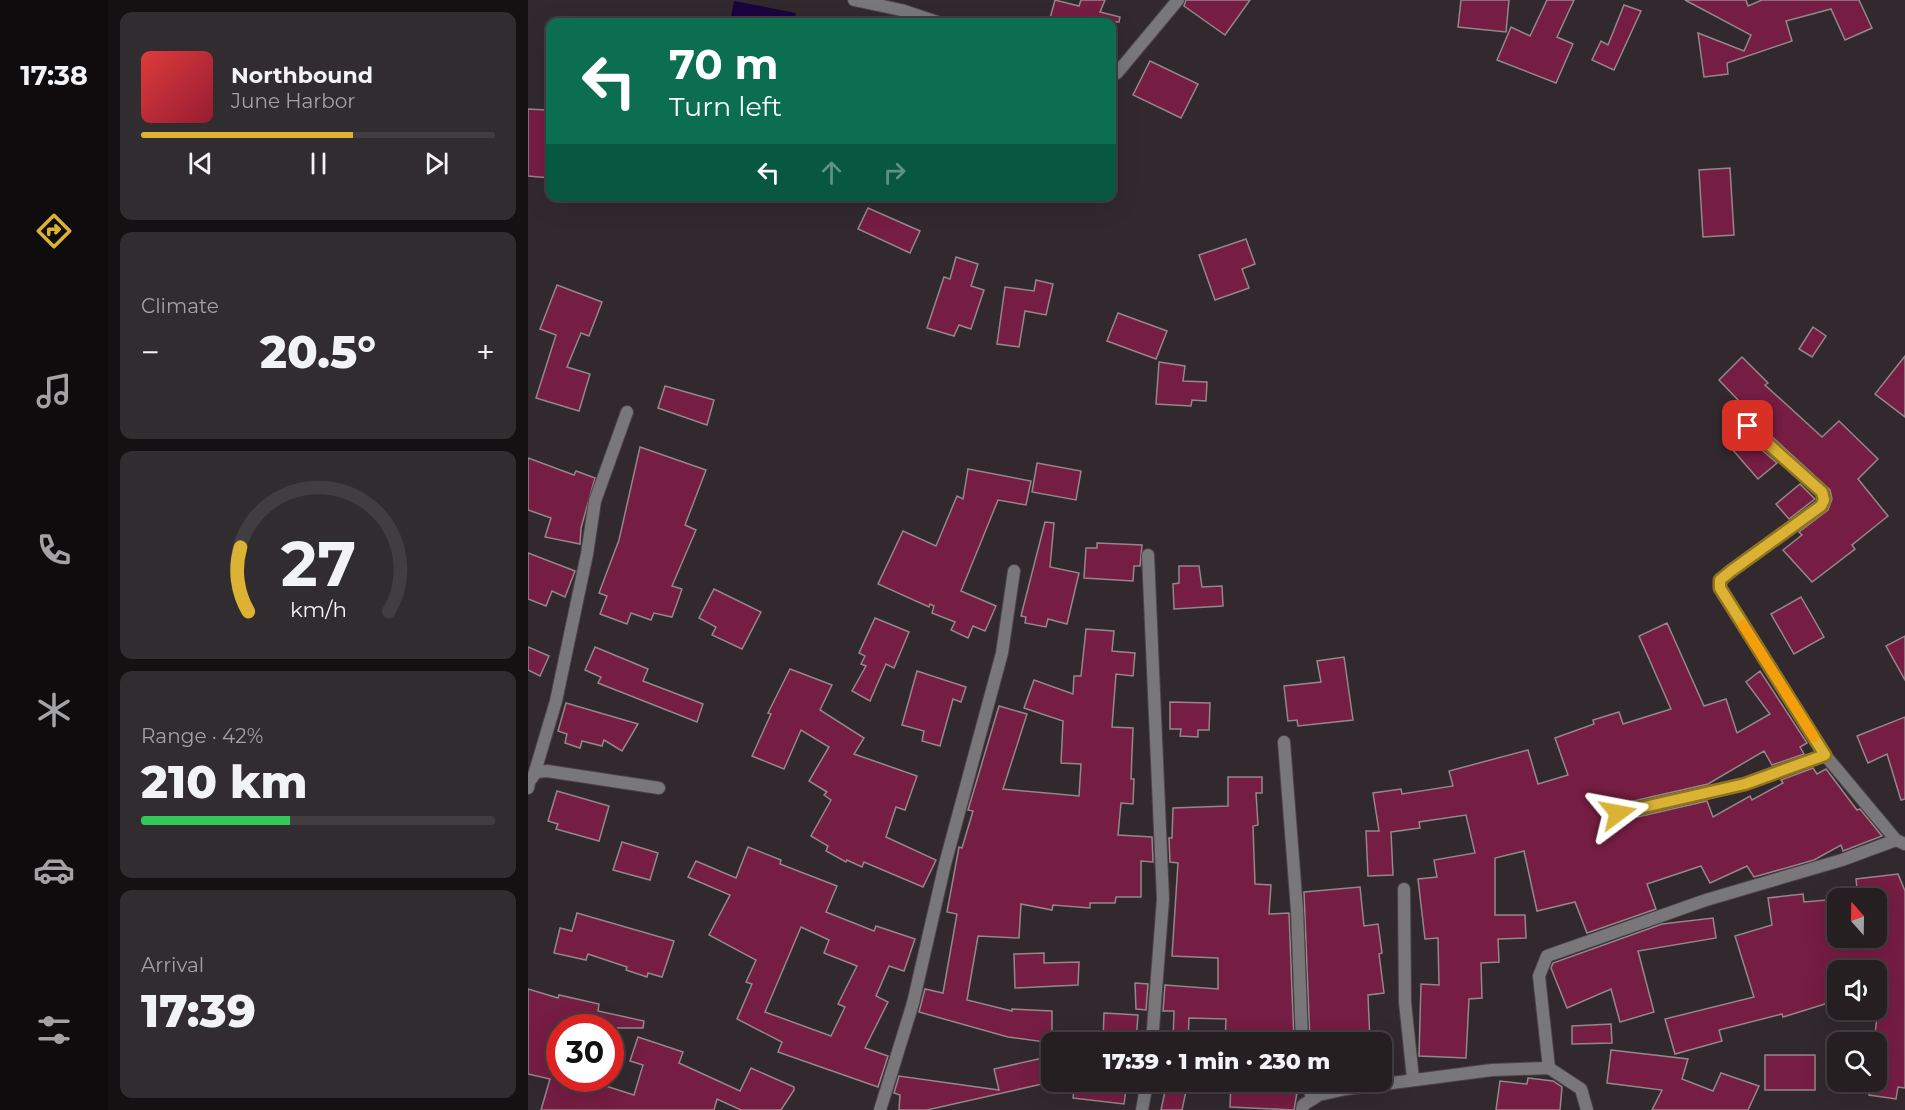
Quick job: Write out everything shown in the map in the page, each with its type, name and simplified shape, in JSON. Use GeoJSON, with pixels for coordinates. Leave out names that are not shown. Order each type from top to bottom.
{"type":"FeatureCollection","features":[{"type":"Feature","properties":{"kind":"street"},"geometry":{"type":"LineString","coordinates":[[854,0],[901,10],[925,18]]}},
{"type":"Feature","properties":{"kind":"street"},"geometry":{"type":"LineString","coordinates":[[1116,73],[1178,0]]}},
{"type":"Feature","properties":{"kind":"street"},"geometry":{"type":"LineString","coordinates":[[528,788],[556,701],[587,554],[595,501],[627,412]]}},
{"type":"Feature","properties":{"kind":"street"},"geometry":{"type":"LineString","coordinates":[[1549,1068],[1539,976],[1546,956],[1695,904],[1900,842],[1825,755],[1720,588],[1720,580],[1821,506],[1824,500],[1822,492],[1748,426]]}},
{"type":"Feature","properties":{"kind":"street"},"geometry":{"type":"LineString","coordinates":[[1148,555],[1163,899],[1153,1032]]}},
{"type":"Feature","properties":{"kind":"street"},"geometry":{"type":"LineString","coordinates":[[880,1110],[913,1003],[945,864],[1002,653],[1014,571]]}},
{"type":"Feature","properties":{"kind":"street"},"geometry":{"type":"LineString","coordinates":[[1284,742],[1297,910],[1302,1032]]}},
{"type":"Feature","properties":{"kind":"street"},"geometry":{"type":"LineString","coordinates":[[1618,813],[1745,784],[1825,755]]}},
{"type":"Feature","properties":{"kind":"street"},"geometry":{"type":"LineString","coordinates":[[534,775],[547,771],[659,788]]}},
{"type":"Feature","properties":{"kind":"street"},"geometry":{"type":"LineString","coordinates":[[1404,889],[1405,1002],[1413,1079]]}},
{"type":"Feature","properties":{"kind":"street"},"geometry":{"type":"LineString","coordinates":[[1302,1110],[1303,1105],[1313,1099],[1346,1089],[1492,1070],[1549,1068],[1581,1089],[1587,1110]]}},
{"type":"Feature","properties":{"kind":"street"},"geometry":{"type":"LineString","coordinates":[[1142,1110],[1145,1092]]}},
{"type":"Feature","properties":{"kind":"street"},"geometry":{"type":"LineString","coordinates":[[1310,1092],[1313,1099]]}},
{"type":"Feature","properties":{"kind":"shaded area"},"geometry":{"type":"Polygon","coordinates":[[[734,1],[796,13],[795,18],[731,18],[734,1]]]}},
{"type":"Feature","properties":{"kind":"building"},"geometry":{"type":"Polygon","coordinates":[[[1055,0],[1079,6],[1081,0],[1105,0],[1100,12],[1120,17],[1119,22],[1116,22],[1116,18],[1050,18],[1055,0]]]}},
{"type":"Feature","properties":{"kind":"building"},"geometry":{"type":"Polygon","coordinates":[[[1186,0],[1250,0],[1225,35],[1184,6],[1186,0]]]}},
{"type":"Feature","properties":{"kind":"building"},"geometry":{"type":"Polygon","coordinates":[[[1461,0],[1509,0],[1506,32],[1458,27],[1461,0]]]}},
{"type":"Feature","properties":{"kind":"building"},"geometry":{"type":"Polygon","coordinates":[[[1547,0],[1574,0],[1557,37],[1573,44],[1556,83],[1497,60],[1511,27],[1530,36],[1547,0]]]}},
{"type":"Feature","properties":{"kind":"building"},"geometry":{"type":"Polygon","coordinates":[[[1685,0],[1746,0],[1748,6],[1762,0],[1859,0],[1872,28],[1845,40],[1831,9],[1786,21],[1792,41],[1727,63],[1728,74],[1704,77],[1698,33],[1744,51],[1751,35],[1685,0]]]}},
{"type":"Feature","properties":{"kind":"building"},"geometry":{"type":"Polygon","coordinates":[[[1624,5],[1641,11],[1614,70],[1592,60],[1601,41],[1608,45],[1624,5]]]}},
{"type":"Feature","properties":{"kind":"building"},"geometry":{"type":"Polygon","coordinates":[[[1150,61],[1198,84],[1181,118],[1133,95],[1150,61]]]}},
{"type":"Feature","properties":{"kind":"building"},"geometry":{"type":"Polygon","coordinates":[[[528,109],[546,110],[546,178],[528,176],[528,109]]]}},
{"type":"Feature","properties":{"kind":"building"},"geometry":{"type":"Polygon","coordinates":[[[1730,168],[1734,235],[1703,237],[1699,170],[1730,168]]]}},
{"type":"Feature","properties":{"kind":"building"},"geometry":{"type":"Polygon","coordinates":[[[868,208],[920,231],[910,253],[858,229],[868,208]]]}},
{"type":"Feature","properties":{"kind":"building"},"geometry":{"type":"Polygon","coordinates":[[[1246,239],[1255,264],[1242,269],[1249,288],[1215,300],[1199,255],[1246,239]]]}},
{"type":"Feature","properties":{"kind":"building"},"geometry":{"type":"Polygon","coordinates":[[[956,257],[978,264],[971,286],[984,290],[971,329],[959,325],[954,336],[927,328],[944,277],[950,279],[956,257]]]}},
{"type":"Feature","properties":{"kind":"building"},"geometry":{"type":"Polygon","coordinates":[[[1036,280],[1053,284],[1046,315],[1025,311],[1019,347],[997,344],[1005,287],[1034,291],[1036,280]]]}},
{"type":"Feature","properties":{"kind":"building"},"geometry":{"type":"Polygon","coordinates":[[[557,285],[602,302],[589,336],[581,333],[567,367],[590,374],[579,411],[536,398],[556,335],[540,329],[557,285]]]}},
{"type":"Feature","properties":{"kind":"building"},"geometry":{"type":"Polygon","coordinates":[[[1118,313],[1167,331],[1156,359],[1107,341],[1118,313]]]}},
{"type":"Feature","properties":{"kind":"building"},"geometry":{"type":"Polygon","coordinates":[[[1813,327],[1826,336],[1812,357],[1799,349],[1813,327]]]}},
{"type":"Feature","properties":{"kind":"building"},"geometry":{"type":"Polygon","coordinates":[[[1905,356],[1905,417],[1875,394],[1905,356]]]}},
{"type":"Feature","properties":{"kind":"building"},"geometry":{"type":"Polygon","coordinates":[[[1742,357],[1768,383],[1765,385],[1822,437],[1839,421],[1878,459],[1858,479],[1888,516],[1852,545],[1855,549],[1812,582],[1783,550],[1802,535],[1799,532],[1828,510],[1832,499],[1830,490],[1756,422],[1758,421],[1719,380],[1742,357]]]}},
{"type":"Feature","properties":{"kind":"building"},"geometry":{"type":"Polygon","coordinates":[[[1159,362],[1185,366],[1183,381],[1207,382],[1206,401],[1192,400],[1191,406],[1156,404],[1159,362]]]}},
{"type":"Feature","properties":{"kind":"building"},"geometry":{"type":"Polygon","coordinates":[[[665,386],[714,400],[707,425],[658,408],[665,386]]]}},
{"type":"Feature","properties":{"kind":"building"},"geometry":{"type":"Polygon","coordinates":[[[1747,437],[1777,463],[1758,479],[1732,449],[1747,437]]]}},
{"type":"Feature","properties":{"kind":"building"},"geometry":{"type":"Polygon","coordinates":[[[640,447],[706,470],[685,525],[696,530],[672,586],[682,589],[672,617],[654,613],[651,620],[631,613],[627,624],[600,614],[607,596],[599,593],[619,540],[640,447]]]}},
{"type":"Feature","properties":{"kind":"building"},"geometry":{"type":"Polygon","coordinates":[[[528,458],[574,475],[576,471],[595,478],[581,528],[580,544],[545,537],[551,518],[528,510],[528,458]]]}},
{"type":"Feature","properties":{"kind":"building"},"geometry":{"type":"Polygon","coordinates":[[[1037,463],[1081,471],[1076,500],[1032,492],[1037,463]]]}},
{"type":"Feature","properties":{"kind":"building"},"geometry":{"type":"Polygon","coordinates":[[[968,469],[1031,481],[1026,505],[998,500],[961,591],[996,606],[985,631],[973,626],[968,638],[951,630],[955,622],[932,613],[934,606],[930,604],[929,607],[878,584],[903,531],[936,546],[957,496],[963,499],[968,469]]]}},
{"type":"Feature","properties":{"kind":"building"},"geometry":{"type":"Polygon","coordinates":[[[1800,484],[1815,499],[1789,519],[1776,504],[1800,484]]]}},
{"type":"Feature","properties":{"kind":"building"},"geometry":{"type":"Polygon","coordinates":[[[1045,522],[1054,523],[1050,567],[1079,573],[1067,624],[1048,619],[1046,627],[1025,623],[1026,617],[1021,616],[1045,522]]]}},
{"type":"Feature","properties":{"kind":"building"},"geometry":{"type":"Polygon","coordinates":[[[1097,543],[1142,545],[1140,566],[1134,566],[1133,581],[1084,578],[1086,548],[1097,548],[1097,543]]]}},
{"type":"Feature","properties":{"kind":"building"},"geometry":{"type":"Polygon","coordinates":[[[528,553],[575,571],[565,597],[552,591],[546,606],[528,599],[528,553]]]}},
{"type":"Feature","properties":{"kind":"building"},"geometry":{"type":"Polygon","coordinates":[[[1179,566],[1199,566],[1202,587],[1222,586],[1223,606],[1174,609],[1173,584],[1179,583],[1179,566]]]}},
{"type":"Feature","properties":{"kind":"building"},"geometry":{"type":"Polygon","coordinates":[[[714,589],[761,612],[742,649],[712,635],[716,627],[699,618],[714,589]]]}},
{"type":"Feature","properties":{"kind":"building"},"geometry":{"type":"Polygon","coordinates":[[[1801,597],[1824,637],[1794,654],[1771,614],[1801,597]]]}},
{"type":"Feature","properties":{"kind":"building"},"geometry":{"type":"Polygon","coordinates":[[[875,618],[909,632],[894,668],[886,664],[870,701],[852,691],[866,666],[861,664],[865,656],[859,653],[875,618]]]}},
{"type":"Feature","properties":{"kind":"building"},"geometry":{"type":"Polygon","coordinates":[[[1667,623],[1704,706],[1726,699],[1737,733],[1770,714],[1746,682],[1760,671],[1807,743],[1800,747],[1804,754],[1772,765],[1764,751],[1708,784],[1616,805],[1610,811],[1612,819],[1620,821],[1707,801],[1713,817],[1750,796],[1752,800],[1783,783],[1781,780],[1813,768],[1817,774],[1826,769],[1857,810],[1860,809],[1882,836],[1843,851],[1841,845],[1814,860],[1754,877],[1747,866],[1710,883],[1701,866],[1647,884],[1656,909],[1587,933],[1575,902],[1537,911],[1524,851],[1495,858],[1495,915],[1525,915],[1526,938],[1498,939],[1499,962],[1481,963],[1482,998],[1469,999],[1466,1058],[1419,1056],[1421,984],[1439,985],[1438,938],[1425,939],[1418,879],[1437,877],[1434,860],[1475,853],[1466,815],[1419,822],[1420,828],[1391,832],[1393,875],[1368,876],[1366,831],[1379,831],[1373,793],[1401,789],[1402,794],[1453,786],[1449,771],[1528,750],[1538,784],[1568,775],[1555,738],[1594,724],[1593,720],[1619,712],[1623,724],[1671,709],[1639,636],[1667,623]]]}},
{"type":"Feature","properties":{"kind":"building"},"geometry":{"type":"Polygon","coordinates":[[[1086,629],[1114,631],[1112,651],[1135,653],[1133,676],[1116,674],[1112,727],[1133,728],[1131,779],[1134,779],[1133,804],[1121,803],[1118,835],[1152,837],[1153,862],[1141,861],[1141,897],[1116,897],[1115,903],[1090,903],[1090,908],[1053,905],[1052,910],[1021,904],[1019,938],[978,936],[967,1000],[1012,1011],[1012,1009],[1052,1011],[1052,1032],[1041,1032],[1041,1042],[1008,1037],[919,1012],[925,989],[943,993],[957,914],[947,912],[959,847],[962,848],[973,811],[968,810],[999,706],[1027,714],[1003,789],[1079,796],[1081,764],[1061,763],[1063,721],[1024,708],[1034,680],[1073,694],[1074,676],[1081,676],[1086,629]]]}},
{"type":"Feature","properties":{"kind":"building"},"geometry":{"type":"Polygon","coordinates":[[[1905,636],[1905,680],[1886,646],[1905,636]]]}},
{"type":"Feature","properties":{"kind":"building"},"geometry":{"type":"Polygon","coordinates":[[[528,647],[549,656],[540,676],[528,670],[528,647]]]}},
{"type":"Feature","properties":{"kind":"building"},"geometry":{"type":"Polygon","coordinates":[[[595,647],[648,669],[643,681],[703,704],[697,722],[598,683],[601,677],[585,670],[595,647]]]}},
{"type":"Feature","properties":{"kind":"building"},"geometry":{"type":"Polygon","coordinates":[[[1344,657],[1353,720],[1298,726],[1297,720],[1288,721],[1284,686],[1321,682],[1317,661],[1344,657]]]}},
{"type":"Feature","properties":{"kind":"building"},"geometry":{"type":"Polygon","coordinates":[[[790,669],[832,685],[820,710],[864,738],[854,754],[917,776],[905,810],[896,807],[886,837],[936,860],[923,887],[864,862],[862,867],[847,860],[846,862],[826,851],[828,846],[811,836],[831,800],[824,795],[827,792],[809,781],[829,747],[801,730],[784,769],[752,756],[771,714],[768,713],[790,669]]]}},
{"type":"Feature","properties":{"kind":"building"},"geometry":{"type":"Polygon","coordinates":[[[917,671],[966,687],[961,702],[953,699],[940,746],[922,741],[924,731],[902,725],[917,671]]]}},
{"type":"Feature","properties":{"kind":"building"},"geometry":{"type":"Polygon","coordinates":[[[1170,702],[1210,703],[1209,730],[1198,730],[1198,737],[1180,736],[1181,729],[1170,729],[1170,702]]]}},
{"type":"Feature","properties":{"kind":"building"},"geometry":{"type":"Polygon","coordinates":[[[566,703],[638,724],[622,751],[604,740],[602,746],[582,741],[580,748],[565,743],[567,734],[558,731],[566,703]]]}},
{"type":"Feature","properties":{"kind":"building"},"geometry":{"type":"Polygon","coordinates":[[[1905,717],[1905,799],[1901,800],[1887,754],[1868,763],[1857,736],[1905,717]]]}},
{"type":"Feature","properties":{"kind":"building"},"geometry":{"type":"Polygon","coordinates":[[[1228,777],[1262,777],[1262,793],[1256,793],[1258,825],[1253,826],[1255,884],[1271,885],[1269,914],[1289,913],[1294,1032],[1225,1032],[1226,1019],[1189,1018],[1188,1032],[1173,1032],[1174,1011],[1163,1011],[1165,985],[1218,989],[1218,958],[1172,956],[1178,863],[1170,862],[1169,838],[1172,838],[1173,808],[1228,806],[1228,777]]]}},
{"type":"Feature","properties":{"kind":"building"},"geometry":{"type":"Polygon","coordinates":[[[557,791],[609,806],[599,841],[556,829],[558,824],[548,821],[557,791]]]}},
{"type":"Feature","properties":{"kind":"building"},"geometry":{"type":"Polygon","coordinates":[[[622,842],[658,853],[650,880],[613,870],[622,842]]]}},
{"type":"Feature","properties":{"kind":"building"},"geometry":{"type":"Polygon","coordinates":[[[748,847],[781,860],[780,864],[837,886],[826,912],[874,931],[876,926],[915,939],[904,971],[889,966],[876,996],[888,1002],[865,1048],[888,1056],[878,1087],[778,1052],[782,1042],[737,1019],[752,984],[746,982],[756,960],[709,935],[730,895],[688,877],[696,861],[736,878],[748,847]],[[801,927],[765,1012],[831,1036],[845,1007],[838,1004],[857,966],[824,953],[829,940],[801,927]]]}},
{"type":"Feature","properties":{"kind":"building"},"geometry":{"type":"Polygon","coordinates":[[[1898,874],[1905,891],[1905,1088],[1898,1087],[1896,1099],[1869,1095],[1869,1092],[1887,1092],[1887,1032],[1875,1032],[1877,1020],[1887,1020],[1887,960],[1827,960],[1827,1003],[1783,1017],[1782,1014],[1719,1030],[1722,1041],[1675,1054],[1665,1019],[1754,997],[1735,936],[1772,925],[1768,898],[1803,894],[1804,902],[1827,900],[1827,948],[1887,948],[1887,888],[1857,888],[1856,879],[1898,874]]]}},
{"type":"Feature","properties":{"kind":"building"},"geometry":{"type":"Polygon","coordinates":[[[1360,887],[1364,926],[1378,924],[1384,993],[1368,995],[1370,1032],[1310,1032],[1304,892],[1360,887]]]}},
{"type":"Feature","properties":{"kind":"building"},"geometry":{"type":"Polygon","coordinates":[[[577,913],[674,941],[662,977],[648,973],[647,977],[626,970],[627,967],[588,954],[586,960],[554,953],[560,928],[572,931],[577,913]]]}},
{"type":"Feature","properties":{"kind":"building"},"geometry":{"type":"Polygon","coordinates":[[[1713,918],[1716,938],[1638,951],[1654,1012],[1620,1022],[1611,989],[1567,1008],[1551,968],[1553,963],[1662,924],[1713,918]]]}},
{"type":"Feature","properties":{"kind":"building"},"geometry":{"type":"Polygon","coordinates":[[[1044,953],[1044,963],[1079,962],[1078,985],[1015,988],[1014,954],[1044,953]]]}},
{"type":"Feature","properties":{"kind":"building"},"geometry":{"type":"Polygon","coordinates":[[[1135,983],[1148,984],[1146,1010],[1136,1009],[1135,983]]]}},
{"type":"Feature","properties":{"kind":"building"},"geometry":{"type":"Polygon","coordinates":[[[528,989],[558,998],[559,995],[599,1004],[598,1011],[612,1014],[546,1014],[546,1078],[528,1074],[528,989]]]}},
{"type":"Feature","properties":{"kind":"building"},"geometry":{"type":"Polygon","coordinates":[[[1104,1013],[1138,1015],[1137,1032],[1103,1032],[1104,1013]]]}},
{"type":"Feature","properties":{"kind":"building"},"geometry":{"type":"Polygon","coordinates":[[[624,1017],[644,1021],[643,1028],[624,1028],[624,1017]]]}},
{"type":"Feature","properties":{"kind":"building"},"geometry":{"type":"Polygon","coordinates":[[[1611,1024],[1612,1043],[1572,1044],[1572,1026],[1611,1024]]]}},
{"type":"Feature","properties":{"kind":"building"},"geometry":{"type":"Polygon","coordinates":[[[638,1037],[683,1052],[679,1063],[740,1091],[751,1068],[794,1087],[781,1110],[741,1110],[717,1099],[714,1110],[541,1110],[546,1092],[624,1092],[634,1095],[643,1065],[630,1061],[638,1037]]]}},
{"type":"Feature","properties":{"kind":"building"},"geometry":{"type":"Polygon","coordinates":[[[1611,1050],[1688,1059],[1682,1079],[1713,1091],[1721,1073],[1759,1086],[1748,1110],[1652,1110],[1662,1090],[1607,1083],[1611,1050]]]}},
{"type":"Feature","properties":{"kind":"building"},"geometry":{"type":"Polygon","coordinates":[[[1765,1055],[1815,1055],[1815,1090],[1765,1090],[1765,1055]]]}},
{"type":"Feature","properties":{"kind":"building"},"geometry":{"type":"Polygon","coordinates":[[[1041,1058],[1041,1084],[927,1110],[899,1110],[900,1095],[894,1093],[899,1076],[999,1090],[994,1069],[1041,1058]]]}},
{"type":"Feature","properties":{"kind":"building"},"geometry":{"type":"Polygon","coordinates":[[[1528,1078],[1553,1081],[1562,1087],[1560,1110],[1496,1110],[1500,1081],[1527,1084],[1528,1078]]]}},
{"type":"Feature","properties":{"kind":"building"},"geometry":{"type":"Polygon","coordinates":[[[1074,1092],[1126,1092],[1124,1104],[1073,1098],[1074,1092]]]}},
{"type":"Feature","properties":{"kind":"building"},"geometry":{"type":"Polygon","coordinates":[[[1165,1092],[1186,1092],[1182,1110],[1161,1110],[1165,1092]]]}},
{"type":"Feature","properties":{"kind":"building"},"geometry":{"type":"Polygon","coordinates":[[[1231,1092],[1297,1092],[1294,1110],[1230,1107],[1231,1092]]]}},
{"type":"Feature","properties":{"kind":"slow traffic"},"geometry":{"type":"LineString","coordinates":[[1743,625],[1814,737]]}},
{"type":"Feature","properties":{"kind":"route"},"geometry":{"type":"LineString","coordinates":[[1618,813],[1745,784],[1825,755],[1720,588],[1720,580],[1821,506],[1824,500],[1822,492],[1748,426]]}}]}
